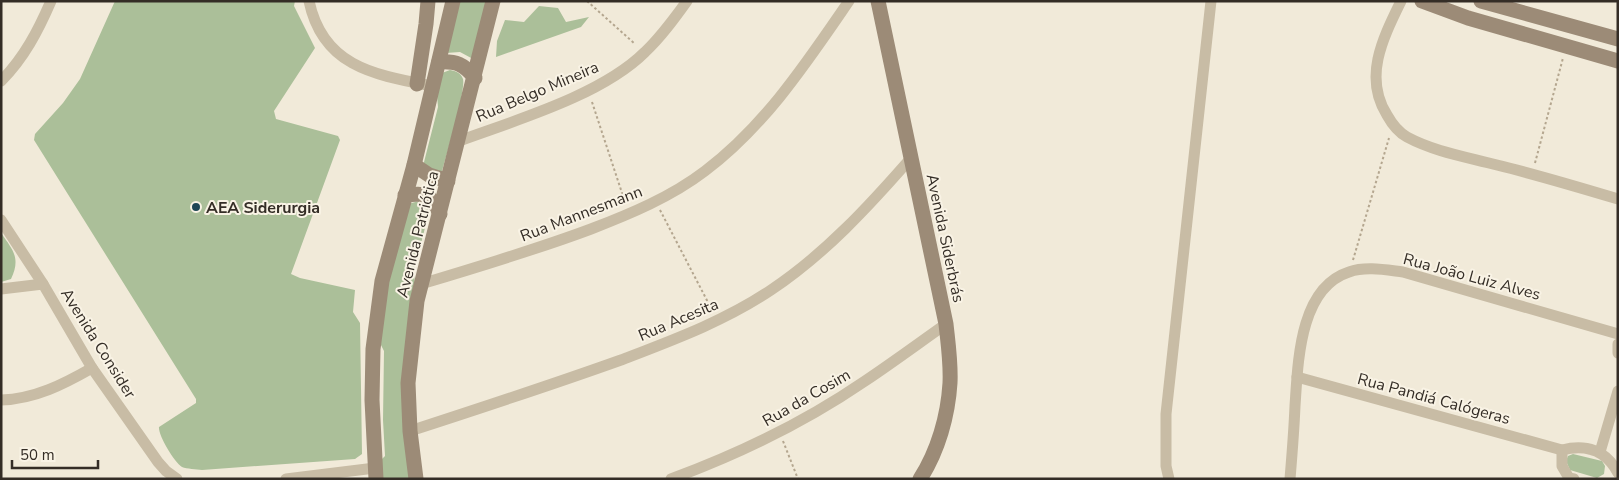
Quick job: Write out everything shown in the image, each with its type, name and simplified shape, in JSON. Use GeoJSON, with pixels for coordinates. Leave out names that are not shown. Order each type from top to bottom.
{"type":"FeatureCollection","features":[{"type":"Feature","properties":{"kind":"main road"},"geometry":{"type":"LineString","coordinates":[[425,85],[428,1]]}},
{"type":"Feature","properties":{"kind":"main road","name":"Avenida Patriótica"},"geometry":{"type":"LineString","coordinates":[[375,473],[372,400],[374,349],[382,280],[414,165],[425,85],[439,62],[453,1]]}},
{"type":"Feature","properties":{"kind":"main road","name":"Avenida Patriótica"},"geometry":{"type":"LineString","coordinates":[[416,479],[410,431],[408,383],[412,339],[421,284],[459,141],[493,1]]}},
{"type":"Feature","properties":{"kind":"main road","name":"Avenida Siderbrás"},"geometry":{"type":"LineString","coordinates":[[878,1],[946,324],[950,381],[948,402],[936,449],[920,479]]}},
{"type":"Feature","properties":{"kind":"main road"},"geometry":{"type":"LineString","coordinates":[[1422,1],[1468,18],[1618,61]]}},
{"type":"Feature","properties":{"kind":"main road"},"geometry":{"type":"LineString","coordinates":[[1468,18],[1474,1]]}},
{"type":"Feature","properties":{"kind":"main road"},"geometry":{"type":"LineString","coordinates":[[1481,1],[1618,39]]}},
{"type":"Feature","properties":{"kind":"main road"},"geometry":{"type":"LineString","coordinates":[[439,62],[461,64],[474,78]]}},
{"type":"Feature","properties":{"kind":"main road"},"geometry":{"type":"LineString","coordinates":[[414,165],[429,175],[448,181]]}},
{"type":"Feature","properties":{"kind":"main road"},"geometry":{"type":"LineString","coordinates":[[405,195],[427,195],[435,203],[440,214]]}},
{"type":"Feature","properties":{"kind":"street"},"geometry":{"type":"LineString","coordinates":[[1,81],[24,54],[40,26],[51,1]]}},
{"type":"Feature","properties":{"kind":"street"},"geometry":{"type":"LineString","coordinates":[[309,1],[317,26],[324,40],[350,62],[368,71],[390,78],[425,85]]}},
{"type":"Feature","properties":{"kind":"street","name":"Rua Belgo Mineira"},"geometry":{"type":"LineString","coordinates":[[459,141],[534,113],[588,90],[622,70],[644,53],[686,1]]}},
{"type":"Feature","properties":{"kind":"street","name":"Rua Mannesmann"},"geometry":{"type":"LineString","coordinates":[[421,284],[561,240],[629,214],[655,202],[704,172],[728,153],[787,88],[850,1]]}},
{"type":"Feature","properties":{"kind":"street"},"geometry":{"type":"LineString","coordinates":[[1169,479],[1166,466],[1166,414],[1211,1]]}},
{"type":"Feature","properties":{"kind":"street"},"geometry":{"type":"LineString","coordinates":[[1401,1],[1380,47],[1375,75],[1378,97],[1383,110],[1393,126],[1405,136],[1441,151],[1532,173],[1618,199]]}},
{"type":"Feature","properties":{"kind":"street","name":"Rua Acesita"},"geometry":{"type":"LineString","coordinates":[[410,431],[583,374],[674,340],[718,321],[773,288],[827,246],[879,195],[911,158]]}},
{"type":"Feature","properties":{"kind":"street","name":"Avenida Consider"},"geometry":{"type":"LineString","coordinates":[[1,220],[43,284],[92,368],[158,462],[177,479]]}},
{"type":"Feature","properties":{"kind":"street","name":"Rua João Luiz Alves"},"geometry":{"type":"LineString","coordinates":[[1290,479],[1297,377],[1305,327],[1315,303],[1327,286],[1349,272],[1383,269],[1403,272],[1618,334]]}},
{"type":"Feature","properties":{"kind":"street"},"geometry":{"type":"LineString","coordinates":[[1,289],[43,284]]}},
{"type":"Feature","properties":{"kind":"street","name":"Rua da Cosim"},"geometry":{"type":"LineString","coordinates":[[671,479],[719,461],[779,432],[864,382],[946,324]]}},
{"type":"Feature","properties":{"kind":"street"},"geometry":{"type":"LineString","coordinates":[[1618,344],[1618,353]]}},
{"type":"Feature","properties":{"kind":"street"},"geometry":{"type":"LineString","coordinates":[[1,400],[11,400],[44,392],[64,384],[92,368]]}},
{"type":"Feature","properties":{"kind":"street","name":"Rua Pandiá Calógeras"},"geometry":{"type":"LineString","coordinates":[[1297,377],[1562,450],[1581,447],[1600,452]]}},
{"type":"Feature","properties":{"kind":"street"},"geometry":{"type":"LineString","coordinates":[[1618,391],[1600,452],[1611,461],[1618,473]]}},
{"type":"Feature","properties":{"kind":"street"},"geometry":{"type":"LineString","coordinates":[[1562,450],[1562,466],[1571,478]]}},
{"type":"Feature","properties":{"kind":"street"},"geometry":{"type":"LineString","coordinates":[[286,479],[375,473]]}},
{"type":"Feature","properties":{"kind":"path"},"geometry":{"type":"LineString","coordinates":[[587,1],[644,53]]}},
{"type":"Feature","properties":{"kind":"path"},"geometry":{"type":"LineString","coordinates":[[1532,173],[1566,46]]}},
{"type":"Feature","properties":{"kind":"path"},"geometry":{"type":"LineString","coordinates":[[588,90],[629,214]]}},
{"type":"Feature","properties":{"kind":"path"},"geometry":{"type":"LineString","coordinates":[[1349,272],[1393,126]]}},
{"type":"Feature","properties":{"kind":"path"},"geometry":{"type":"LineString","coordinates":[[655,202],[718,321]]}},
{"type":"Feature","properties":{"kind":"path"},"geometry":{"type":"LineString","coordinates":[[779,432],[798,479]]}},
{"type":"Feature","properties":{"kind":"green space","name":"AEA Siderurgia"},"geometry":{"type":"Polygon","coordinates":[[[115,1],[295,1],[294,6],[315,48],[274,111],[276,119],[338,136],[340,140],[291,274],[300,278],[355,290],[353,312],[360,323],[362,454],[355,459],[202,470],[189,469],[182,467],[175,460],[164,442],[159,427],[196,403],[196,399],[34,140],[35,134],[63,103],[80,79],[115,1]]]}},
{"type":"Feature","properties":{"kind":"green space"},"geometry":{"type":"Polygon","coordinates":[[[459,1],[488,1],[473,59],[460,52],[446,53],[459,1]]]}},
{"type":"Feature","properties":{"kind":"green space"},"geometry":{"type":"Polygon","coordinates":[[[539,6],[558,8],[566,22],[589,17],[581,27],[496,57],[497,41],[505,20],[524,22],[539,6]]]}},
{"type":"Feature","properties":{"kind":"green space"},"geometry":{"type":"Polygon","coordinates":[[[450,70],[461,75],[463,86],[459,109],[442,172],[423,166],[438,107],[437,95],[442,73],[450,70]]]}},
{"type":"Feature","properties":{"kind":"green space"},"geometry":{"type":"Polygon","coordinates":[[[419,201],[426,205],[429,212],[414,271],[411,479],[383,479],[381,460],[385,456],[383,420],[384,351],[378,339],[384,302],[408,204],[419,201]]]}},
{"type":"Feature","properties":{"kind":"green space"},"geometry":{"type":"Polygon","coordinates":[[[1,233],[12,249],[15,265],[11,279],[1,282],[1,233]]]}},
{"type":"Feature","properties":{"kind":"green space"},"geometry":{"type":"Polygon","coordinates":[[[1573,454],[1602,461],[1605,466],[1604,474],[1597,478],[1570,470],[1566,461],[1568,456],[1573,454]]]}},
{"type":"Feature","properties":{"kind":"place","name":"AEA Siderurgia"},"geometry":{"type":"Point","coordinates":[196,207]}}]}
